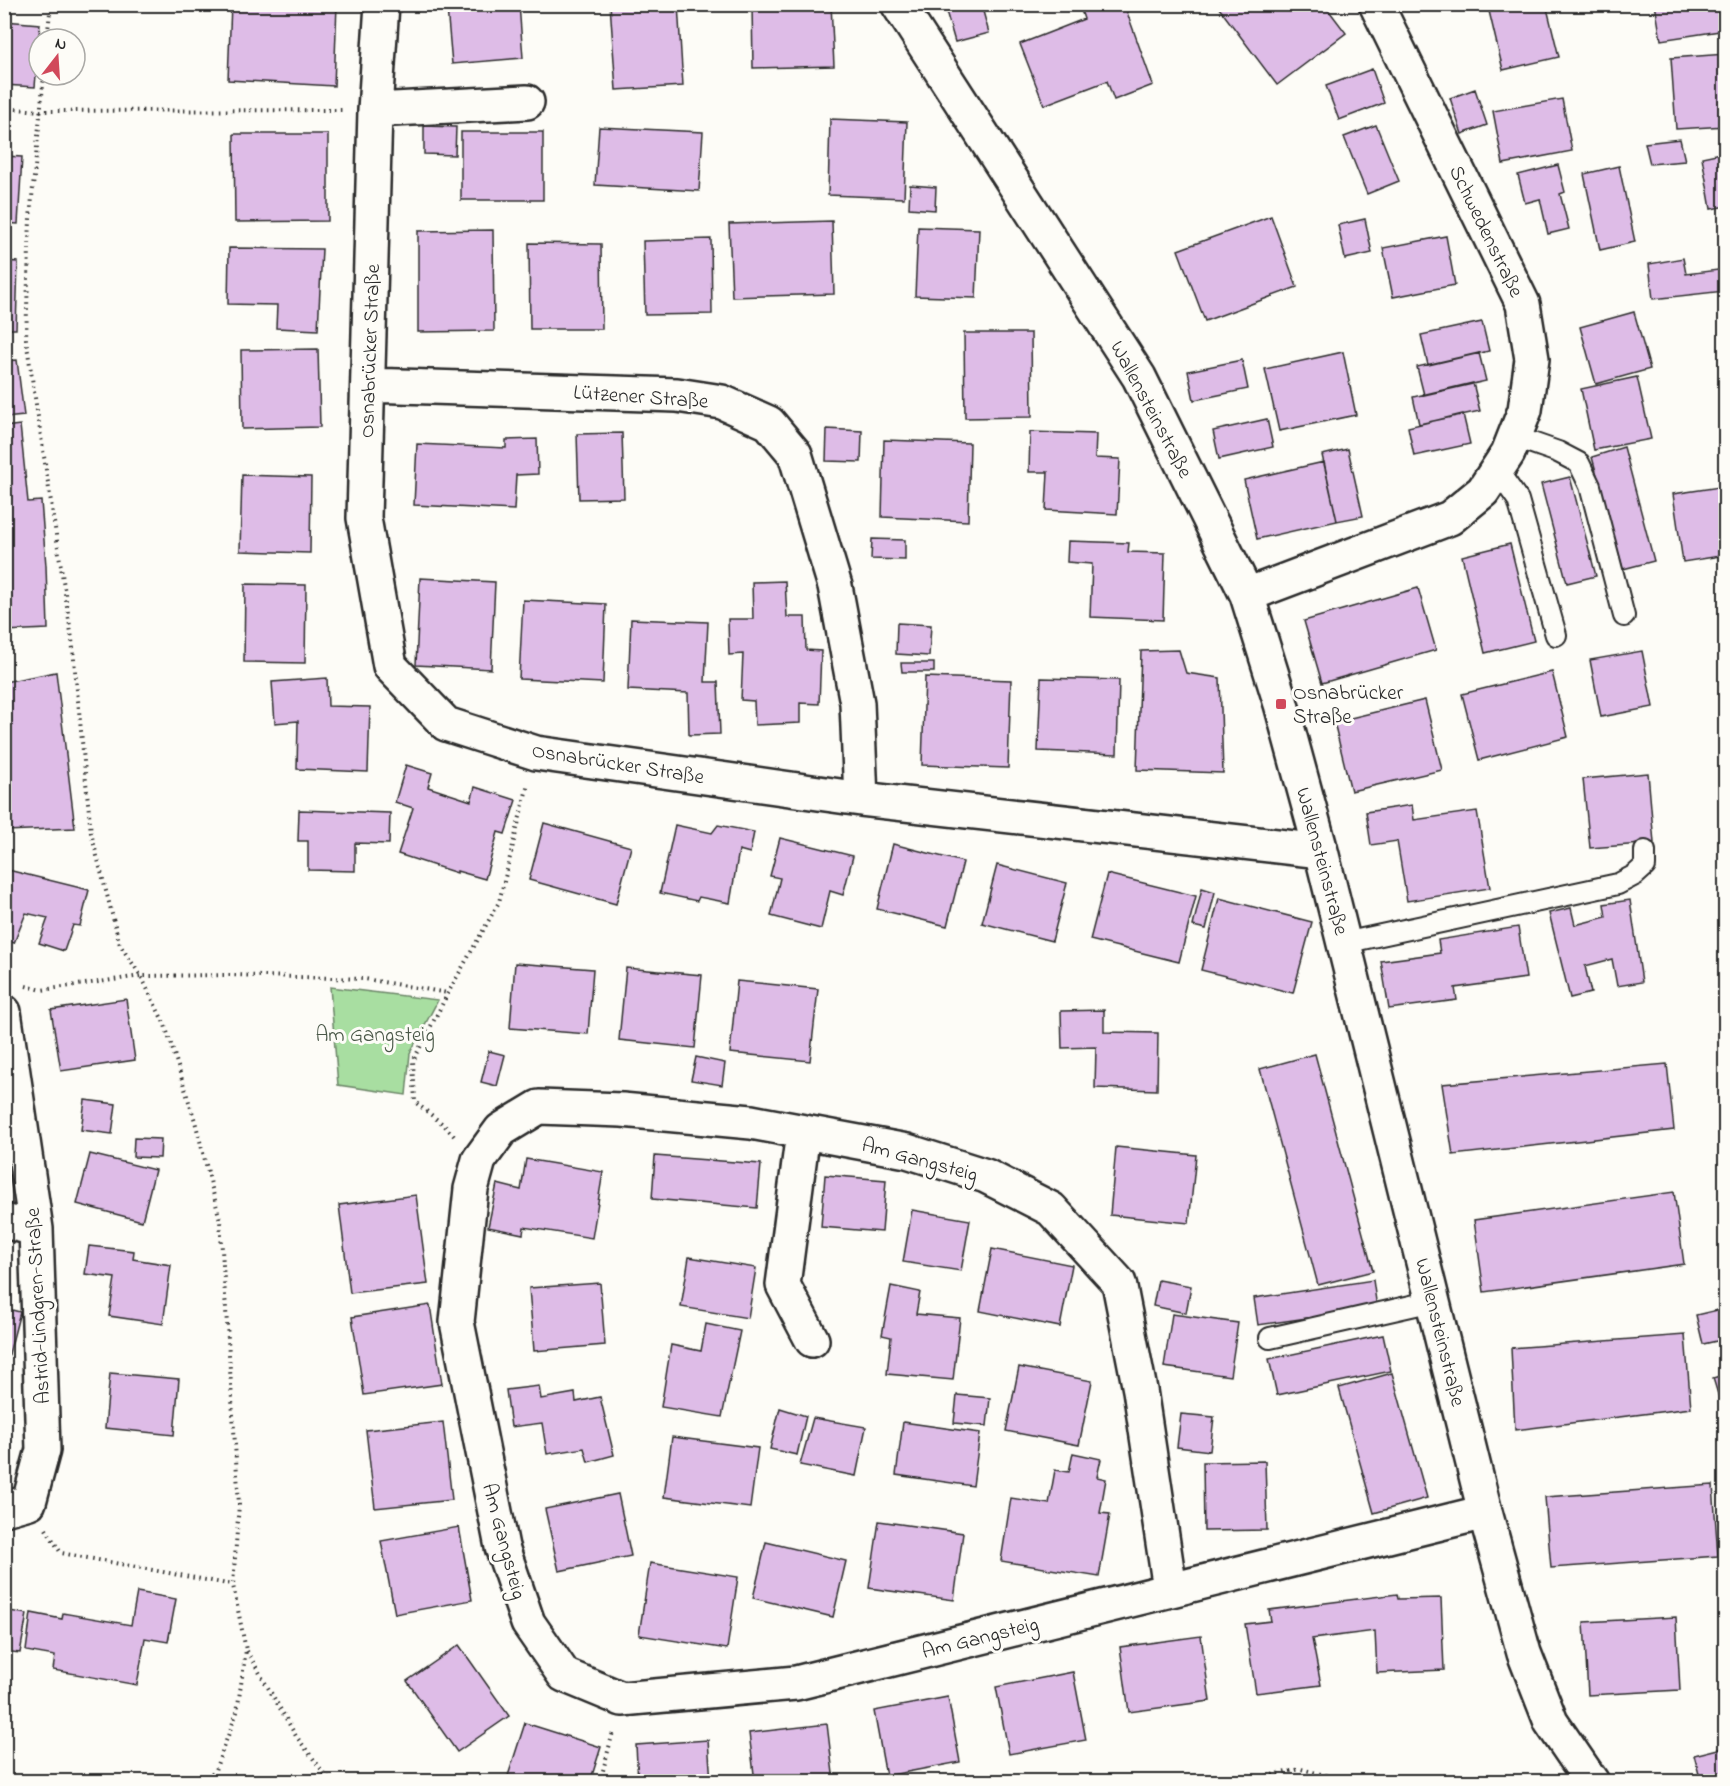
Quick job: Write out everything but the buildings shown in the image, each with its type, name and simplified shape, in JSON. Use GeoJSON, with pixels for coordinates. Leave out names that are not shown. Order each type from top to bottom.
{"type":"FeatureCollection","features":[{"type":"Feature","properties":{"kind":"street","name":"Osnabrücker Straße"},"geometry":{"type":"LineString","coordinates":[[382,4],[375,110],[364,518],[390,666],[446,724],[536,753],[861,799],[1321,851]]}},
{"type":"Feature","properties":{"kind":"street","name":"Wallensteinstraße"},"geometry":{"type":"LineString","coordinates":[[898,4],[1139,377],[1247,595],[1281,704],[1321,851],[1485,1512],[1524,1653],[1551,1722],[1592,1782]]}},
{"type":"Feature","properties":{"kind":"street","name":"Schwedenstraße"},"geometry":{"type":"LineString","coordinates":[[1247,595],[1450,519],[1483,491],[1508,453],[1525,410],[1532,359],[1523,303],[1376,4]]}},
{"type":"Feature","properties":{"kind":"street"},"geometry":{"type":"LineString","coordinates":[[375,110],[527,102]]}},
{"type":"Feature","properties":{"kind":"street","name":"Lützener Straße"},"geometry":{"type":"LineString","coordinates":[[368,385],[677,395],[722,402],[769,423],[795,454],[835,586],[857,703],[861,799]]}},
{"type":"Feature","properties":{"kind":"street","name":"Astrid-Lindgren-Straße"},"geometry":{"type":"LineString","coordinates":[[14,999],[36,1228],[43,1450],[17,1505]]}},
{"type":"Feature","properties":{"kind":"street","name":"Am Gangsteig"},"geometry":{"type":"LineString","coordinates":[[1170,1589],[1140,1390],[1119,1283],[1051,1209],[986,1176],[907,1151],[751,1122],[634,1111],[539,1107],[501,1130],[479,1160],[471,1189],[457,1322],[502,1547],[528,1623],[564,1675],[622,1699],[796,1683],[1485,1512]]}},
{"type":"Feature","properties":{"kind":"street"},"geometry":{"type":"LineString","coordinates":[[803,1132],[783,1285],[812,1340]]}},
{"type":"Feature","properties":{"kind":"street"},"geometry":{"type":"LineString","coordinates":[[4,1221],[36,1228]]}},
{"type":"Feature","properties":{"kind":"lane"},"geometry":{"type":"LineString","coordinates":[[1515,437],[1557,452],[1578,463],[1590,486],[1624,616]]}},
{"type":"Feature","properties":{"kind":"lane"},"geometry":{"type":"LineString","coordinates":[[1497,470],[1518,500],[1556,635]]}},
{"type":"Feature","properties":{"kind":"lane"},"geometry":{"type":"LineString","coordinates":[[1344,943],[1618,884],[1635,875],[1645,866],[1645,851]]}},
{"type":"Feature","properties":{"kind":"lane"},"geometry":{"type":"LineString","coordinates":[[1270,1338],[1433,1301]]}},
{"type":"Feature","properties":{"kind":"path"},"geometry":{"type":"LineString","coordinates":[[48,27],[51,4]]}},
{"type":"Feature","properties":{"kind":"path"},"geometry":{"type":"LineString","coordinates":[[43,87],[30,218],[26,339],[72,639],[91,833],[120,945],[141,976],[165,1025],[195,1121],[220,1220],[239,1504],[233,1585],[246,1650],[296,1736],[331,1782]]}},
{"type":"Feature","properties":{"kind":"path"},"geometry":{"type":"LineString","coordinates":[[4,108],[40,111],[375,110]]}},
{"type":"Feature","properties":{"kind":"path"},"geometry":{"type":"LineString","coordinates":[[479,1160],[474,1160],[444,1125],[415,1102],[413,1061],[499,902],[536,753]]}},
{"type":"Feature","properties":{"kind":"path"},"geometry":{"type":"LineString","coordinates":[[14,999],[42,990],[141,976],[230,975],[365,979],[448,993]]}},
{"type":"Feature","properties":{"kind":"path"},"geometry":{"type":"LineString","coordinates":[[17,1505],[61,1553],[233,1585]]}},
{"type":"Feature","properties":{"kind":"path"},"geometry":{"type":"LineString","coordinates":[[206,1782],[215,1770],[237,1712],[246,1650]]}},
{"type":"Feature","properties":{"kind":"path"},"geometry":{"type":"LineString","coordinates":[[600,1782],[622,1699]]}},
{"type":"Feature","properties":{"kind":"path"},"geometry":{"type":"LineString","coordinates":[[1237,1782],[1301,1769],[1329,1776],[1332,1782]]}},
{"type":"Feature","properties":{"kind":"green space","name":"Am Gangsteig"},"geometry":{"type":"Polygon","coordinates":[[[330,987],[438,1000],[410,1053],[406,1095],[338,1085],[330,987]]]}},
{"type":"Feature","properties":{"kind":"place","name":"Osnabrücker Straße"},"geometry":{"type":"Point","coordinates":[1281,704]}}]}
